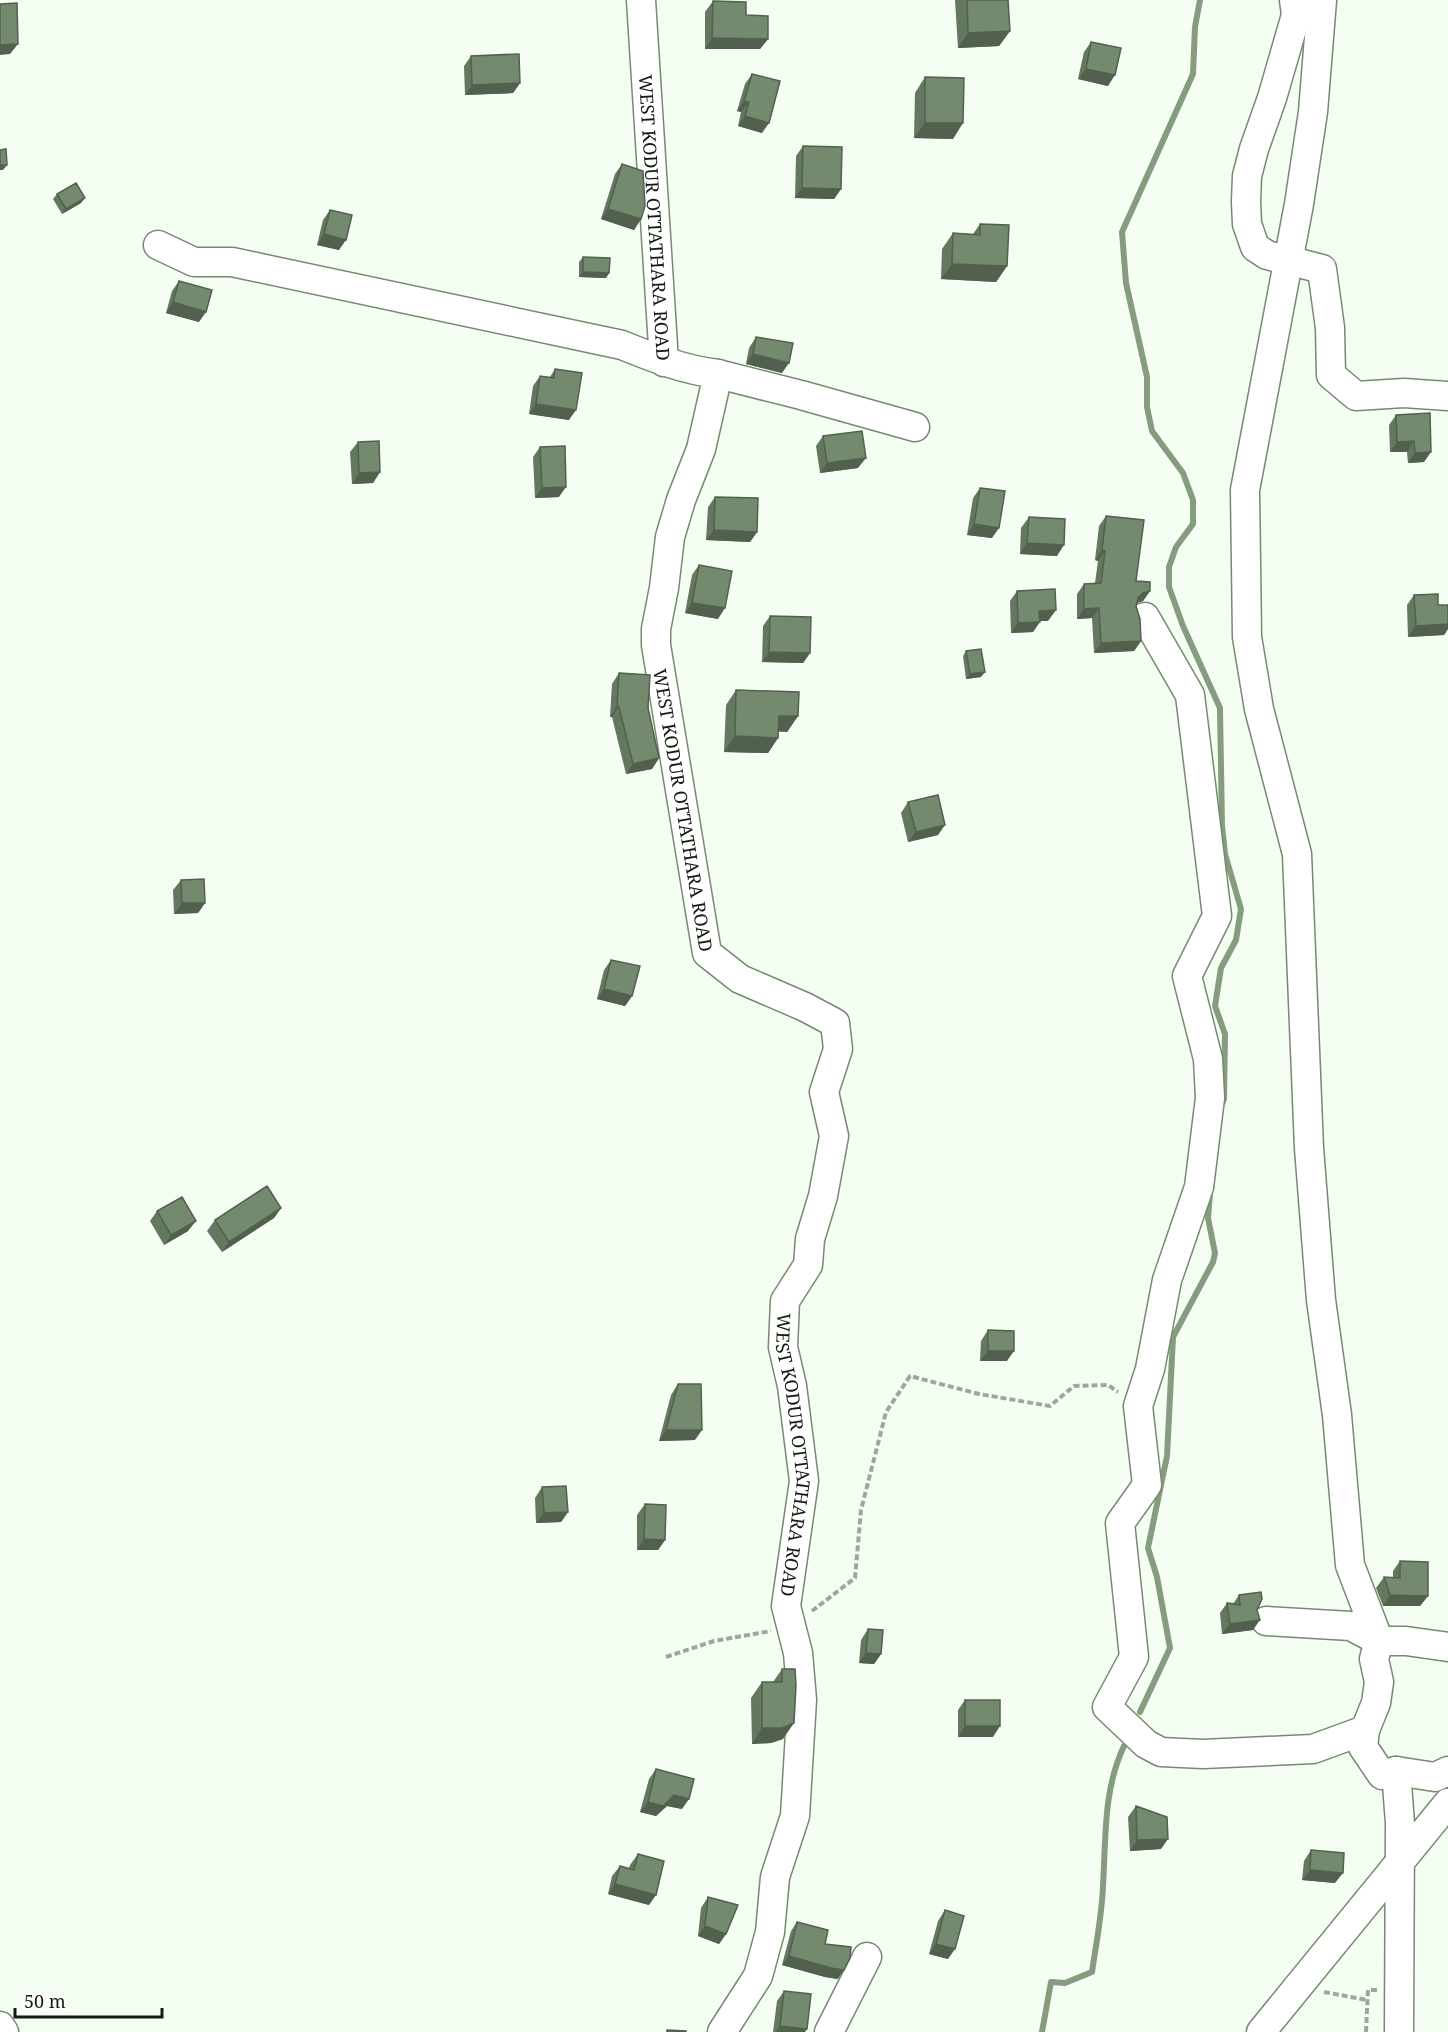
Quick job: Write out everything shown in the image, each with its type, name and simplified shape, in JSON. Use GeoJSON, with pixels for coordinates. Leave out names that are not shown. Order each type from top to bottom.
{"type":"FeatureCollection","features":[{"type":"Feature","properties":{"kind":"street","name":"WEST KODUR OTTATHARA ROAD"},"geometry":{"type":"LineString","coordinates":[[641,0],[664,362],[718,374],[701,448],[670,537],[656,629],[658,657],[707,953],[740,979],[805,1007],[835,1023],[838,1049],[824,1092],[834,1136],[824,1196],[810,1239],[808,1265],[785,1301],[783,1347],[792,1386],[804,1481],[786,1606],[798,1653],[802,1700],[795,1816],[775,1877],[770,1932],[758,1976],[722,2032]]}},
{"type":"Feature","properties":{"kind":"street"},"geometry":{"type":"LineString","coordinates":[[1294,0],[1296,15],[1247,176],[1247,224],[1254,247],[1267,255],[1322,269],[1330,328],[1331,375],[1356,396],[1404,393],[1448,396]]}},
{"type":"Feature","properties":{"kind":"street"},"geometry":{"type":"LineString","coordinates":[[1322,0],[1312,112],[1288,261],[1245,490],[1247,637],[1259,709],[1297,854],[1309,1148],[1321,1300],[1337,1415],[1350,1565],[1379,1641],[1374,1659],[1379,1683],[1376,1703],[1365,1730],[1363,1747],[1382,1775],[1396,1771],[1435,1777],[1448,1771]]}},
{"type":"Feature","properties":{"kind":"street"},"geometry":{"type":"LineString","coordinates":[[158,245],[194,262],[232,262],[622,345],[664,362]]}},
{"type":"Feature","properties":{"kind":"street"},"geometry":{"type":"LineString","coordinates":[[718,374],[915,428]]}},
{"type":"Feature","properties":{"kind":"street"},"geometry":{"type":"LineString","coordinates":[[1146,617],[1190,695],[1217,916],[1188,976],[1208,1059],[1210,1098],[1199,1187],[1167,1280],[1150,1369],[1138,1406],[1147,1485],[1120,1523],[1134,1657],[1107,1707],[1146,1744],[1161,1752],[1213,1754],[1313,1749],[1365,1730]]}},
{"type":"Feature","properties":{"kind":"street"},"geometry":{"type":"LineString","coordinates":[[1266,1621],[1351,1626],[1379,1641],[1406,1641],[1448,1647]]}},
{"type":"Feature","properties":{"kind":"street"},"geometry":{"type":"LineString","coordinates":[[1396,1771],[1400,1823],[1399,2032]]}},
{"type":"Feature","properties":{"kind":"street"},"geometry":{"type":"LineString","coordinates":[[1261,2032],[1448,1803]]}},
{"type":"Feature","properties":{"kind":"street"},"geometry":{"type":"LineString","coordinates":[[829,2032],[867,1957]]}},
{"type":"Feature","properties":{"kind":"street"},"geometry":{"type":"LineString","coordinates":[[0,2025],[4,2032]]}},
{"type":"Feature","properties":{"kind":"path"},"geometry":{"type":"LineString","coordinates":[[666,1657],[714,1641],[791,1627],[855,1578],[861,1510],[886,1412],[910,1376],[979,1394],[1050,1406],[1074,1386],[1108,1385],[1138,1406]]}},
{"type":"Feature","properties":{"kind":"path"},"geometry":{"type":"LineString","coordinates":[[1291,1994],[1317,1990],[1367,2000]]}},
{"type":"Feature","properties":{"kind":"building"},"geometry":{"type":"Polygon","coordinates":[[[967,0],[1008,0],[1010,31],[968,33],[967,0]]]}},
{"type":"Feature","properties":{"kind":"building"},"geometry":{"type":"Polygon","coordinates":[[[713,1],[746,2],[746,15],[768,16],[768,39],[712,38],[713,1]]]}},
{"type":"Feature","properties":{"kind":"building"},"geometry":{"type":"Polygon","coordinates":[[[17,3],[18,44],[0,45],[0,4],[17,3]]]}},
{"type":"Feature","properties":{"kind":"building"},"geometry":{"type":"Polygon","coordinates":[[[1091,42],[1121,48],[1115,75],[1086,69],[1091,42]]]}},
{"type":"Feature","properties":{"kind":"building"},"geometry":{"type":"Polygon","coordinates":[[[519,54],[520,83],[472,85],[471,56],[519,54]]]}},
{"type":"Feature","properties":{"kind":"building"},"geometry":{"type":"Polygon","coordinates":[[[752,74],[780,81],[769,123],[745,116],[749,102],[744,101],[752,74]]]}},
{"type":"Feature","properties":{"kind":"building"},"geometry":{"type":"Polygon","coordinates":[[[925,77],[964,78],[963,123],[925,123],[925,77]]]}},
{"type":"Feature","properties":{"kind":"building"},"geometry":{"type":"Polygon","coordinates":[[[803,146],[842,147],[841,189],[802,188],[803,146]]]}},
{"type":"Feature","properties":{"kind":"building"},"geometry":{"type":"Polygon","coordinates":[[[6,149],[7,165],[0,165],[0,150],[6,149]]]}},
{"type":"Feature","properties":{"kind":"building"},"geometry":{"type":"Polygon","coordinates":[[[622,164],[643,171],[645,206],[641,219],[608,209],[622,164]]]}},
{"type":"Feature","properties":{"kind":"building"},"geometry":{"type":"Polygon","coordinates":[[[76,183],[85,198],[66,209],[57,194],[76,183]]]}},
{"type":"Feature","properties":{"kind":"building"},"geometry":{"type":"Polygon","coordinates":[[[330,210],[352,215],[346,240],[324,234],[330,210]]]}},
{"type":"Feature","properties":{"kind":"building"},"geometry":{"type":"Polygon","coordinates":[[[980,224],[1009,225],[1007,266],[952,264],[953,233],[980,235],[980,224]]]}},
{"type":"Feature","properties":{"kind":"building"},"geometry":{"type":"Polygon","coordinates":[[[583,257],[610,258],[609,273],[583,272],[583,257]]]}},
{"type":"Feature","properties":{"kind":"building"},"geometry":{"type":"Polygon","coordinates":[[[179,281],[212,290],[206,312],[173,302],[179,281]]]}},
{"type":"Feature","properties":{"kind":"building"},"geometry":{"type":"Polygon","coordinates":[[[756,337],[793,343],[789,363],[753,354],[756,337]]]}},
{"type":"Feature","properties":{"kind":"building"},"geometry":{"type":"Polygon","coordinates":[[[555,369],[582,373],[576,410],[536,404],[540,376],[554,378],[555,369]]]}},
{"type":"Feature","properties":{"kind":"building"},"geometry":{"type":"Polygon","coordinates":[[[1430,413],[1431,452],[1415,453],[1414,441],[1397,442],[1396,415],[1430,413]]]}},
{"type":"Feature","properties":{"kind":"building"},"geometry":{"type":"Polygon","coordinates":[[[862,431],[866,458],[827,463],[823,436],[862,431]]]}},
{"type":"Feature","properties":{"kind":"building"},"geometry":{"type":"Polygon","coordinates":[[[379,441],[380,472],[359,473],[358,442],[379,441]]]}},
{"type":"Feature","properties":{"kind":"building"},"geometry":{"type":"Polygon","coordinates":[[[565,446],[566,487],[542,488],[540,447],[565,446]]]}},
{"type":"Feature","properties":{"kind":"building"},"geometry":{"type":"Polygon","coordinates":[[[980,488],[1005,491],[999,528],[974,524],[980,488]]]}},
{"type":"Feature","properties":{"kind":"building"},"geometry":{"type":"Polygon","coordinates":[[[715,497],[758,498],[757,532],[714,530],[715,497]]]}},
{"type":"Feature","properties":{"kind":"building"},"geometry":{"type":"Polygon","coordinates":[[[1106,516],[1144,520],[1136,581],[1150,582],[1150,591],[1138,598],[1136,606],[1140,619],[1141,641],[1101,643],[1099,608],[1084,609],[1084,584],[1101,583],[1106,516]]]}},
{"type":"Feature","properties":{"kind":"building"},"geometry":{"type":"Polygon","coordinates":[[[1029,517],[1065,519],[1064,545],[1027,543],[1029,517]]]}},
{"type":"Feature","properties":{"kind":"building"},"geometry":{"type":"Polygon","coordinates":[[[699,565],[732,571],[725,608],[692,603],[699,565]]]}},
{"type":"Feature","properties":{"kind":"building"},"geometry":{"type":"Polygon","coordinates":[[[1055,589],[1056,610],[1039,611],[1040,622],[1018,623],[1017,591],[1055,589]]]}},
{"type":"Feature","properties":{"kind":"building"},"geometry":{"type":"Polygon","coordinates":[[[1438,594],[1438,605],[1448,605],[1448,624],[1416,626],[1414,595],[1438,594]]]}},
{"type":"Feature","properties":{"kind":"building"},"geometry":{"type":"Polygon","coordinates":[[[770,616],[811,617],[810,653],[769,652],[770,616]]]}},
{"type":"Feature","properties":{"kind":"building"},"geometry":{"type":"Polygon","coordinates":[[[981,649],[985,672],[970,674],[966,651],[981,649]]]}},
{"type":"Feature","properties":{"kind":"building"},"geometry":{"type":"Polygon","coordinates":[[[619,673],[650,675],[648,708],[659,758],[633,764],[617,706],[619,673]]]}},
{"type":"Feature","properties":{"kind":"building"},"geometry":{"type":"Polygon","coordinates":[[[736,690],[799,692],[798,716],[779,716],[778,738],[735,736],[736,690]]]}},
{"type":"Feature","properties":{"kind":"building"},"geometry":{"type":"Polygon","coordinates":[[[938,795],[945,825],[916,832],[908,802],[938,795]]]}},
{"type":"Feature","properties":{"kind":"building"},"geometry":{"type":"Polygon","coordinates":[[[204,879],[205,903],[182,903],[181,880],[204,879]]]}},
{"type":"Feature","properties":{"kind":"building"},"geometry":{"type":"Polygon","coordinates":[[[611,960],[640,966],[632,996],[604,989],[611,960]]]}},
{"type":"Feature","properties":{"kind":"building"},"geometry":{"type":"Polygon","coordinates":[[[267,1186],[281,1208],[229,1242],[215,1220],[267,1186]]]}},
{"type":"Feature","properties":{"kind":"building"},"geometry":{"type":"Polygon","coordinates":[[[182,1197],[196,1221],[171,1235],[157,1211],[182,1197]]]}},
{"type":"Feature","properties":{"kind":"building"},"geometry":{"type":"Polygon","coordinates":[[[988,1330],[1014,1331],[1014,1351],[988,1351],[988,1330]]]}},
{"type":"Feature","properties":{"kind":"building"},"geometry":{"type":"Polygon","coordinates":[[[678,1384],[701,1384],[702,1430],[666,1430],[678,1384]]]}},
{"type":"Feature","properties":{"kind":"building"},"geometry":{"type":"Polygon","coordinates":[[[566,1486],[568,1512],[544,1513],[542,1487],[566,1486]]]}},
{"type":"Feature","properties":{"kind":"building"},"geometry":{"type":"Polygon","coordinates":[[[645,1504],[666,1505],[665,1540],[644,1539],[645,1504]]]}},
{"type":"Feature","properties":{"kind":"building"},"geometry":{"type":"Polygon","coordinates":[[[1400,1561],[1428,1562],[1428,1596],[1390,1595],[1384,1577],[1400,1578],[1400,1561]]]}},
{"type":"Feature","properties":{"kind":"building"},"geometry":{"type":"Polygon","coordinates":[[[1261,1592],[1262,1599],[1257,1610],[1260,1620],[1230,1624],[1227,1603],[1240,1605],[1239,1595],[1261,1592]]]}},
{"type":"Feature","properties":{"kind":"building"},"geometry":{"type":"Polygon","coordinates":[[[868,1629],[883,1630],[881,1654],[866,1653],[868,1629]]]}},
{"type":"Feature","properties":{"kind":"building"},"geometry":{"type":"Polygon","coordinates":[[[782,1669],[795,1669],[794,1723],[782,1728],[762,1728],[762,1682],[782,1682],[782,1669]]]}},
{"type":"Feature","properties":{"kind":"building"},"geometry":{"type":"Polygon","coordinates":[[[965,1700],[1000,1700],[1000,1726],[965,1726],[965,1700]]]}},
{"type":"Feature","properties":{"kind":"building"},"geometry":{"type":"Polygon","coordinates":[[[656,1769],[694,1779],[689,1799],[674,1795],[663,1806],[648,1802],[656,1769]]]}},
{"type":"Feature","properties":{"kind":"building"},"geometry":{"type":"Polygon","coordinates":[[[1136,1806],[1167,1817],[1168,1839],[1137,1840],[1136,1806]]]}},
{"type":"Feature","properties":{"kind":"building"},"geometry":{"type":"Polygon","coordinates":[[[1311,1850],[1344,1853],[1343,1873],[1310,1870],[1311,1850]]]}},
{"type":"Feature","properties":{"kind":"building"},"geometry":{"type":"Polygon","coordinates":[[[638,1854],[664,1861],[656,1895],[615,1884],[620,1866],[634,1870],[638,1854]]]}},
{"type":"Feature","properties":{"kind":"building"},"geometry":{"type":"Polygon","coordinates":[[[708,1897],[738,1905],[726,1934],[705,1926],[708,1897]]]}},
{"type":"Feature","properties":{"kind":"building"},"geometry":{"type":"Polygon","coordinates":[[[945,1910],[964,1916],[955,1949],[936,1944],[945,1910]]]}},
{"type":"Feature","properties":{"kind":"building"},"geometry":{"type":"Polygon","coordinates":[[[797,1922],[828,1930],[825,1944],[851,1947],[850,1958],[844,1970],[789,1956],[797,1922]]]}},
{"type":"Feature","properties":{"kind":"building"},"geometry":{"type":"Polygon","coordinates":[[[784,1991],[811,1994],[807,2029],[780,2026],[784,1991]]]}},
{"type":"Feature","properties":{"kind":"building"},"geometry":{"type":"Polygon","coordinates":[[[667,2030],[686,2031],[686,2032],[667,2032],[667,2030]]]}},
{"type":"Feature","properties":{"kind":"waterway"},"geometry":{"type":"LineString","coordinates":[[1200,0],[1195,27],[1193,74],[1122,232],[1126,283],[1147,377],[1147,407],[1152,431],[1183,473],[1193,500],[1193,524],[1176,547],[1169,567],[1169,587],[1183,626],[1220,708],[1222,825],[1225,854],[1241,909],[1236,940],[1221,968],[1215,1006],[1225,1034],[1224,1099],[1221,1106]]}},
{"type":"Feature","properties":{"kind":"waterway"},"geometry":{"type":"LineString","coordinates":[[1140,1712],[1170,1648],[1157,1577],[1148,1548],[1167,1456],[1173,1337],[1213,1262],[1215,1253],[1208,1218],[1210,1193]]}},
{"type":"Feature","properties":{"kind":"waterway"},"geometry":{"type":"LineString","coordinates":[[1042,2032],[1051,1982],[1065,1983],[1092,1972],[1101,1908],[1109,1797],[1112,1780],[1124,1746]]}}]}
